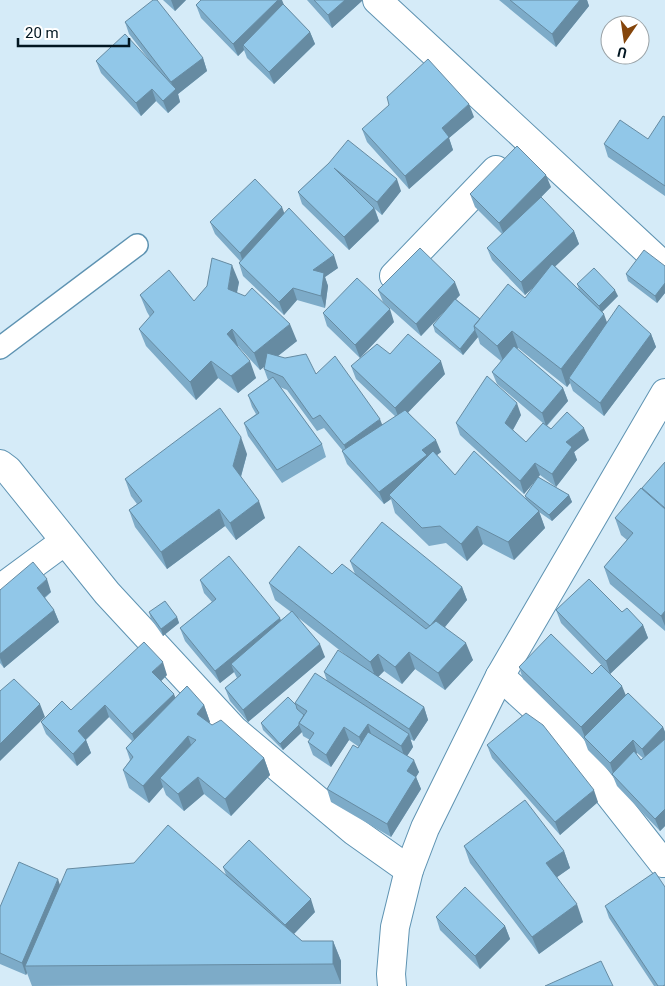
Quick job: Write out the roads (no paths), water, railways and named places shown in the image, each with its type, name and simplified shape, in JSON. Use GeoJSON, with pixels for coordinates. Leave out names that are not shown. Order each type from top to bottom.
{"type":"FeatureCollection","features":[{"type":"Feature","properties":{"kind":"main road"},"geometry":{"type":"LineString","coordinates":[[377,0],[665,267]]}},
{"type":"Feature","properties":{"kind":"main road"},"geometry":{"type":"LineString","coordinates":[[384,286],[526,139]]}},
{"type":"Feature","properties":{"kind":"main road"},"geometry":{"type":"LineString","coordinates":[[392,986],[391,974],[395,927],[410,870],[425,828],[500,676],[665,395]]}},
{"type":"Feature","properties":{"kind":"main road"},"geometry":{"type":"LineString","coordinates":[[0,464],[8,470],[107,593],[234,730],[354,831],[410,870]]}},
{"type":"Feature","properties":{"kind":"main road"},"geometry":{"type":"LineString","coordinates":[[0,590],[65,541]]}},
{"type":"Feature","properties":{"kind":"main road"},"geometry":{"type":"LineString","coordinates":[[500,676],[556,728],[663,863]]}},
{"type":"Feature","properties":{"kind":"lane"},"geometry":{"type":"LineString","coordinates":[[0,348],[137,245]]}}]}
